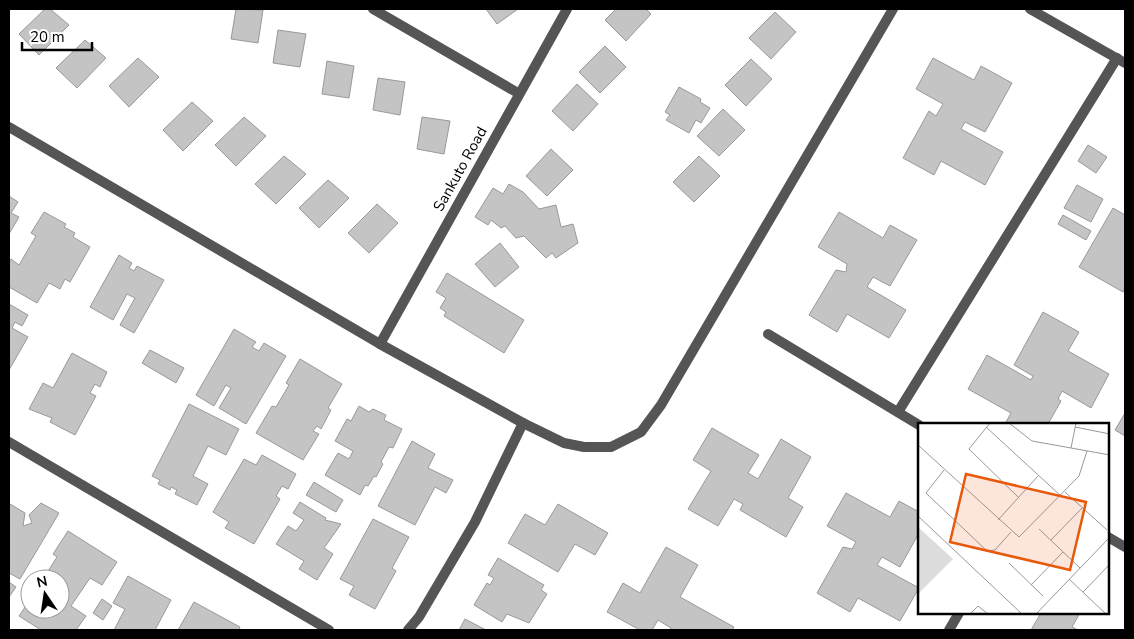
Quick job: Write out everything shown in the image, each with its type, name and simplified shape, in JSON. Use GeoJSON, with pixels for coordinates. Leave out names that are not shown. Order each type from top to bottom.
{"type":"FeatureCollection","features":[{"type":"Feature","properties":{"kind":"street"},"geometry":{"type":"LineString","coordinates":[[373,9],[518,93]]}},
{"type":"Feature","properties":{"kind":"street","name":"Sankuto Road"},"geometry":{"type":"LineString","coordinates":[[380,344],[518,93],[567,9]]}},
{"type":"Feature","properties":{"kind":"street"},"geometry":{"type":"LineString","coordinates":[[9,127],[380,344],[523,423],[564,443],[584,447],[611,447],[641,432],[660,405],[893,9]]}},
{"type":"Feature","properties":{"kind":"street"},"geometry":{"type":"LineString","coordinates":[[898,412],[1121,60],[1030,9]]}},
{"type":"Feature","properties":{"kind":"street"},"geometry":{"type":"LineString","coordinates":[[768,334],[918,424]]}},
{"type":"Feature","properties":{"kind":"street"},"geometry":{"type":"LineString","coordinates":[[408,630],[419,617],[475,522],[523,423]]}},
{"type":"Feature","properties":{"kind":"street"},"geometry":{"type":"LineString","coordinates":[[9,442],[329,630]]}},
{"type":"Feature","properties":{"kind":"street"},"geometry":{"type":"LineString","coordinates":[[1109,538],[1125,547]]}},
{"type":"Feature","properties":{"kind":"street"},"geometry":{"type":"LineString","coordinates":[[949,630],[958,614]]}},
{"type":"Feature","properties":{"kind":"building"},"geometry":{"type":"Polygon","coordinates":[[[45,9],[50,9],[69,25],[39,55],[19,34],[45,9]]]}},
{"type":"Feature","properties":{"kind":"building"},"geometry":{"type":"Polygon","coordinates":[[[236,9],[263,10],[258,43],[231,39],[236,9]]]}},
{"type":"Feature","properties":{"kind":"building"},"geometry":{"type":"Polygon","coordinates":[[[486,9],[518,9],[497,24],[486,9]]]}},
{"type":"Feature","properties":{"kind":"building"},"geometry":{"type":"Polygon","coordinates":[[[616,9],[646,9],[651,14],[626,41],[605,20],[616,9]]]}},
{"type":"Feature","properties":{"kind":"building"},"geometry":{"type":"Polygon","coordinates":[[[775,12],[796,32],[771,59],[749,38],[775,12]]]}},
{"type":"Feature","properties":{"kind":"building"},"geometry":{"type":"Polygon","coordinates":[[[278,30],[306,34],[300,67],[273,63],[278,30]]]}},
{"type":"Feature","properties":{"kind":"building"},"geometry":{"type":"Polygon","coordinates":[[[85,40],[106,58],[77,88],[56,68],[85,40]]]}},
{"type":"Feature","properties":{"kind":"building"},"geometry":{"type":"Polygon","coordinates":[[[605,46],[626,67],[600,93],[579,72],[605,46]]]}},
{"type":"Feature","properties":{"kind":"building"},"geometry":{"type":"Polygon","coordinates":[[[138,58],[159,77],[129,107],[109,86],[138,58]]]}},
{"type":"Feature","properties":{"kind":"building"},"geometry":{"type":"Polygon","coordinates":[[[933,58],[974,80],[981,66],[1012,83],[985,132],[965,122],[961,129],[1003,152],[985,185],[941,161],[934,175],[903,158],[929,111],[936,116],[943,104],[916,89],[933,58]]]}},
{"type":"Feature","properties":{"kind":"building"},"geometry":{"type":"Polygon","coordinates":[[[751,59],[772,79],[746,106],[725,85],[751,59]]]}},
{"type":"Feature","properties":{"kind":"building"},"geometry":{"type":"Polygon","coordinates":[[[327,61],[354,66],[349,98],[322,94],[327,61]]]}},
{"type":"Feature","properties":{"kind":"building"},"geometry":{"type":"Polygon","coordinates":[[[378,78],[405,82],[400,115],[373,110],[378,78]]]}},
{"type":"Feature","properties":{"kind":"building"},"geometry":{"type":"Polygon","coordinates":[[[577,84],[598,104],[573,131],[552,111],[577,84]]]}},
{"type":"Feature","properties":{"kind":"building"},"geometry":{"type":"Polygon","coordinates":[[[679,87],[701,99],[700,102],[710,108],[701,123],[696,120],[689,133],[666,120],[670,115],[665,112],[679,87]]]}},
{"type":"Feature","properties":{"kind":"building"},"geometry":{"type":"Polygon","coordinates":[[[192,102],[213,121],[183,151],[163,130],[192,102]]]}},
{"type":"Feature","properties":{"kind":"building"},"geometry":{"type":"Polygon","coordinates":[[[723,109],[745,130],[719,156],[697,136],[723,109]]]}},
{"type":"Feature","properties":{"kind":"building"},"geometry":{"type":"Polygon","coordinates":[[[244,117],[266,136],[236,166],[215,145],[244,117]]]}},
{"type":"Feature","properties":{"kind":"building"},"geometry":{"type":"Polygon","coordinates":[[[422,117],[450,121],[444,154],[417,149],[422,117]]]}},
{"type":"Feature","properties":{"kind":"building"},"geometry":{"type":"Polygon","coordinates":[[[1088,145],[1107,157],[1096,173],[1078,161],[1088,145]]]}},
{"type":"Feature","properties":{"kind":"building"},"geometry":{"type":"Polygon","coordinates":[[[551,149],[573,170],[547,196],[526,176],[551,149]]]}},
{"type":"Feature","properties":{"kind":"building"},"geometry":{"type":"Polygon","coordinates":[[[284,156],[306,174],[276,204],[255,184],[284,156]]]}},
{"type":"Feature","properties":{"kind":"building"},"geometry":{"type":"Polygon","coordinates":[[[699,156],[720,176],[694,202],[673,182],[699,156]]]}},
{"type":"Feature","properties":{"kind":"building"},"geometry":{"type":"Polygon","coordinates":[[[328,180],[349,198],[319,228],[299,208],[328,180]]]}},
{"type":"Feature","properties":{"kind":"building"},"geometry":{"type":"Polygon","coordinates":[[[509,184],[523,192],[539,209],[556,205],[561,227],[573,224],[578,243],[556,258],[552,253],[546,258],[524,236],[516,238],[505,226],[501,228],[491,220],[488,225],[475,217],[493,188],[503,194],[509,184]]]}},
{"type":"Feature","properties":{"kind":"building"},"geometry":{"type":"Polygon","coordinates":[[[1077,185],[1103,199],[1091,222],[1064,208],[1077,185]]]}},
{"type":"Feature","properties":{"kind":"building"},"geometry":{"type":"Polygon","coordinates":[[[9,196],[18,202],[11,213],[19,217],[9,234],[9,196]]]}},
{"type":"Feature","properties":{"kind":"building"},"geometry":{"type":"Polygon","coordinates":[[[377,204],[398,223],[369,253],[348,233],[377,204]]]}},
{"type":"Feature","properties":{"kind":"building"},"geometry":{"type":"Polygon","coordinates":[[[1113,208],[1125,215],[1125,288],[1123,292],[1079,267],[1113,208]]]}},
{"type":"Feature","properties":{"kind":"building"},"geometry":{"type":"Polygon","coordinates":[[[44,212],[66,224],[64,227],[75,233],[73,237],[90,247],[70,282],[65,279],[60,289],[49,283],[37,303],[9,287],[9,263],[11,259],[19,265],[36,236],[31,233],[44,212]]]}},
{"type":"Feature","properties":{"kind":"building"},"geometry":{"type":"Polygon","coordinates":[[[839,212],[883,238],[890,225],[917,240],[890,286],[873,277],[867,287],[906,310],[889,338],[847,314],[837,332],[809,315],[836,270],[846,272],[847,264],[818,247],[839,212]]]}},
{"type":"Feature","properties":{"kind":"building"},"geometry":{"type":"Polygon","coordinates":[[[1063,215],[1091,231],[1086,240],[1058,224],[1063,215]]]}},
{"type":"Feature","properties":{"kind":"building"},"geometry":{"type":"Polygon","coordinates":[[[500,243],[519,267],[495,287],[475,264],[500,243]]]}},
{"type":"Feature","properties":{"kind":"building"},"geometry":{"type":"Polygon","coordinates":[[[119,255],[132,263],[129,268],[134,271],[137,266],[164,280],[134,333],[120,325],[135,298],[127,294],[113,320],[90,307],[119,255]]]}},
{"type":"Feature","properties":{"kind":"building"},"geometry":{"type":"Polygon","coordinates":[[[447,273],[524,320],[504,353],[444,316],[446,312],[440,308],[446,298],[436,292],[447,273]]]}},
{"type":"Feature","properties":{"kind":"building"},"geometry":{"type":"Polygon","coordinates":[[[9,304],[28,315],[22,326],[15,322],[12,328],[28,337],[9,370],[9,304]]]}},
{"type":"Feature","properties":{"kind":"building"},"geometry":{"type":"Polygon","coordinates":[[[1043,312],[1079,332],[1068,351],[1109,374],[1091,408],[1062,391],[1058,399],[1061,401],[1049,423],[1006,423],[1011,413],[968,389],[987,355],[1031,380],[1033,376],[1014,365],[1043,312]]]}},
{"type":"Feature","properties":{"kind":"building"},"geometry":{"type":"Polygon","coordinates":[[[234,329],[256,342],[252,347],[259,351],[264,343],[286,356],[246,424],[219,408],[231,388],[226,385],[214,406],[196,395],[234,329]]]}},
{"type":"Feature","properties":{"kind":"building"},"geometry":{"type":"Polygon","coordinates":[[[150,350],[184,368],[176,383],[142,363],[150,350]]]}},
{"type":"Feature","properties":{"kind":"building"},"geometry":{"type":"Polygon","coordinates":[[[72,353],[107,372],[100,387],[95,384],[90,393],[96,396],[75,435],[50,422],[52,418],[29,409],[43,383],[53,388],[72,353]]]}},
{"type":"Feature","properties":{"kind":"building"},"geometry":{"type":"Polygon","coordinates":[[[300,359],[342,384],[328,408],[331,410],[321,429],[317,426],[313,431],[319,434],[303,460],[256,433],[272,406],[276,407],[289,385],[286,383],[300,359]]]}},
{"type":"Feature","properties":{"kind":"building"},"geometry":{"type":"Polygon","coordinates":[[[189,404],[239,429],[226,455],[208,446],[193,476],[208,484],[197,505],[175,494],[177,490],[171,487],[170,490],[158,484],[160,480],[152,476],[189,404]]]}},
{"type":"Feature","properties":{"kind":"building"},"geometry":{"type":"Polygon","coordinates":[[[359,406],[369,412],[373,409],[386,415],[384,420],[402,429],[393,448],[389,447],[376,477],[374,476],[368,486],[365,485],[360,495],[325,475],[338,453],[349,459],[353,451],[335,441],[347,419],[351,421],[359,406]]]}},
{"type":"Feature","properties":{"kind":"building"},"geometry":{"type":"Polygon","coordinates":[[[1125,413],[1125,436],[1115,430],[1125,413]]]}},
{"type":"Feature","properties":{"kind":"building"},"geometry":{"type":"Polygon","coordinates":[[[712,428],[759,455],[748,473],[758,479],[781,439],[811,457],[788,498],[803,507],[786,537],[740,510],[743,504],[734,499],[718,526],[688,509],[711,471],[693,460],[712,428]]]}},
{"type":"Feature","properties":{"kind":"building"},"geometry":{"type":"Polygon","coordinates":[[[412,441],[435,454],[428,468],[453,480],[446,493],[435,487],[415,525],[378,506],[412,441]]]}},
{"type":"Feature","properties":{"kind":"building"},"geometry":{"type":"Polygon","coordinates":[[[262,455],[296,474],[288,489],[282,486],[276,496],[280,499],[254,544],[225,528],[229,522],[213,512],[244,459],[256,465],[262,455]]]}},
{"type":"Feature","properties":{"kind":"building"},"geometry":{"type":"Polygon","coordinates":[[[314,482],[343,500],[336,512],[306,495],[314,482]]]}},
{"type":"Feature","properties":{"kind":"building"},"geometry":{"type":"Polygon","coordinates":[[[846,493],[890,517],[899,501],[918,511],[918,535],[900,567],[882,557],[877,565],[918,587],[900,621],[858,598],[850,612],[817,593],[843,547],[852,549],[856,542],[827,526],[846,493]]]}},
{"type":"Feature","properties":{"kind":"building"},"geometry":{"type":"Polygon","coordinates":[[[300,502],[326,518],[325,520],[341,524],[324,548],[333,554],[317,580],[299,569],[304,561],[276,544],[288,526],[296,531],[304,520],[293,513],[300,502]]]}},
{"type":"Feature","properties":{"kind":"building"},"geometry":{"type":"Polygon","coordinates":[[[41,503],[59,513],[26,569],[20,569],[20,579],[9,573],[10,504],[25,513],[23,526],[32,523],[29,515],[41,503]]]}},
{"type":"Feature","properties":{"kind":"building"},"geometry":{"type":"Polygon","coordinates":[[[558,504],[608,533],[595,555],[575,544],[558,572],[508,543],[525,514],[545,525],[558,504]]]}},
{"type":"Feature","properties":{"kind":"building"},"geometry":{"type":"Polygon","coordinates":[[[373,519],[409,537],[392,568],[396,571],[375,609],[349,595],[354,586],[340,579],[373,519]]]}},
{"type":"Feature","properties":{"kind":"building"},"geometry":{"type":"Polygon","coordinates":[[[68,531],[117,562],[102,585],[90,578],[71,606],[86,616],[76,630],[41,630],[24,619],[70,619],[70,569],[49,569],[57,557],[53,554],[68,531]]]}},
{"type":"Feature","properties":{"kind":"building"},"geometry":{"type":"Polygon","coordinates":[[[666,547],[698,565],[680,597],[734,627],[732,630],[670,630],[671,628],[658,620],[652,630],[640,630],[607,612],[623,583],[640,593],[666,547]]]}},
{"type":"Feature","properties":{"kind":"building"},"geometry":{"type":"Polygon","coordinates":[[[498,558],[544,585],[541,590],[547,594],[529,623],[507,614],[502,622],[474,605],[487,583],[490,585],[494,578],[488,575],[498,558]]]}},
{"type":"Feature","properties":{"kind":"building"},"geometry":{"type":"Polygon","coordinates":[[[128,576],[171,600],[155,630],[114,630],[125,609],[113,603],[128,576]]]}},
{"type":"Feature","properties":{"kind":"building"},"geometry":{"type":"Polygon","coordinates":[[[9,582],[16,587],[9,597],[9,582]]]}},
{"type":"Feature","properties":{"kind":"building"},"geometry":{"type":"Polygon","coordinates":[[[102,599],[112,606],[103,620],[93,613],[102,599]]]}},
{"type":"Feature","properties":{"kind":"building"},"geometry":{"type":"Polygon","coordinates":[[[194,602],[240,627],[239,630],[178,630],[194,602]]]}},
{"type":"Feature","properties":{"kind":"building"},"geometry":{"type":"Polygon","coordinates":[[[1040,614],[1079,614],[1072,627],[1078,630],[1031,630],[1040,614]]]}},
{"type":"Feature","properties":{"kind":"building"},"geometry":{"type":"Polygon","coordinates":[[[465,619],[486,630],[459,630],[465,619]]]}}]}
